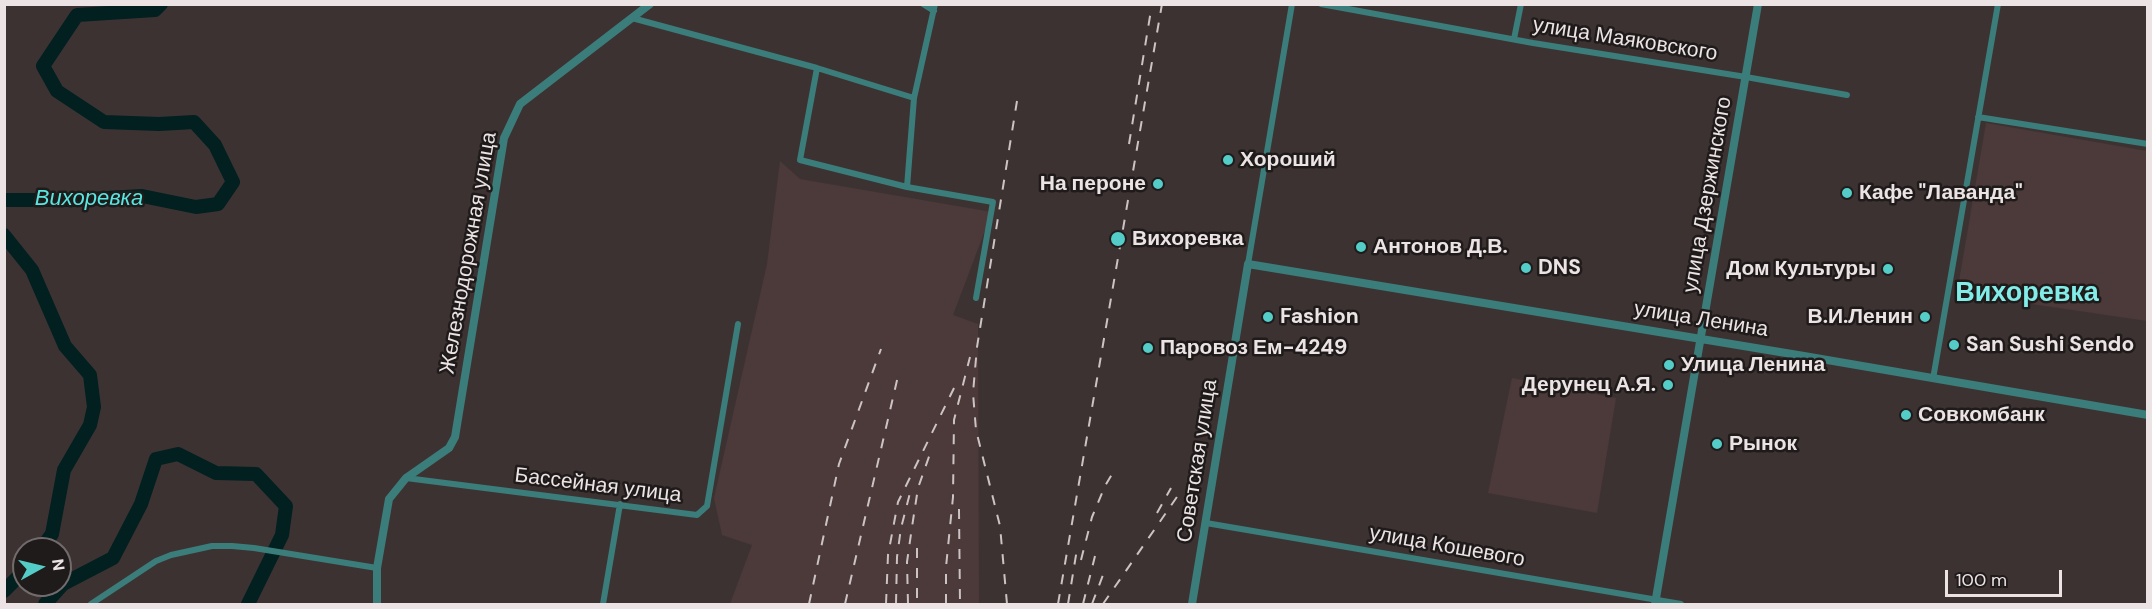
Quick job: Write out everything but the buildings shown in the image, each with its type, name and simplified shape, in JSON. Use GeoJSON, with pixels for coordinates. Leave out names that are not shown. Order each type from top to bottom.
{"type":"FeatureCollection","features":[{"type":"Feature","properties":{"kind":"street","name":"Железнодорожная улица"},"geometry":{"type":"LineString","coordinates":[[377,604],[377,568],[389,499],[406,478],[450,448],[455,437],[504,138],[520,104],[650,4]]}},
{"type":"Feature","properties":{"kind":"street"},"geometry":{"type":"LineString","coordinates":[[907,187],[914,98],[934,8],[923,4]]}},
{"type":"Feature","properties":{"kind":"street","name":"Советская улица"},"geometry":{"type":"LineString","coordinates":[[1192,604],[1292,4]]}},
{"type":"Feature","properties":{"kind":"street","name":"улица Маяковского"},"geometry":{"type":"LineString","coordinates":[[1321,4],[1847,95]]}},
{"type":"Feature","properties":{"kind":"street"},"geometry":{"type":"LineString","coordinates":[[1514,39],[1521,4]]}},
{"type":"Feature","properties":{"kind":"street","name":"улица Дзержинского"},"geometry":{"type":"LineString","coordinates":[[1656,602],[1758,4]]}},
{"type":"Feature","properties":{"kind":"street"},"geometry":{"type":"LineString","coordinates":[[1933,379],[1998,4]]}},
{"type":"Feature","properties":{"kind":"street"},"geometry":{"type":"LineString","coordinates":[[632,18],[914,98]]}},
{"type":"Feature","properties":{"kind":"street"},"geometry":{"type":"LineString","coordinates":[[817,69],[800,160],[907,187],[993,202],[976,298]]}},
{"type":"Feature","properties":{"kind":"street"},"geometry":{"type":"LineString","coordinates":[[1978,117],[2148,144]]}},
{"type":"Feature","properties":{"kind":"street","name":"улица Ленина"},"geometry":{"type":"LineString","coordinates":[[1248,264],[2148,415]]}},
{"type":"Feature","properties":{"kind":"street","name":"Бассейная улица"},"geometry":{"type":"LineString","coordinates":[[406,478],[697,515],[707,506],[738,324]]}},
{"type":"Feature","properties":{"kind":"street"},"geometry":{"type":"LineString","coordinates":[[603,604],[620,504]]}},
{"type":"Feature","properties":{"kind":"street","name":"улица Кошевого"},"geometry":{"type":"LineString","coordinates":[[1206,523],[1656,602],[1682,604]]}},
{"type":"Feature","properties":{"kind":"street"},"geometry":{"type":"LineString","coordinates":[[91,604],[156,561],[171,555],[212,546],[254,548],[377,568]]}},
{"type":"Feature","properties":{"kind":"shaded area"},"geometry":{"type":"Polygon","coordinates":[[[1986,123],[2147,151],[2147,321],[1957,293],[1986,123]]]}},
{"type":"Feature","properties":{"kind":"shaded area"},"geometry":{"type":"Polygon","coordinates":[[[780,161],[800,179],[992,212],[953,315],[978,324],[979,604],[730,604],[752,545],[722,535],[714,498],[767,264],[780,161]]]}},
{"type":"Feature","properties":{"kind":"shaded area"},"geometry":{"type":"Polygon","coordinates":[[[1512,378],[1616,398],[1597,513],[1488,493],[1512,378]]]}},
{"type":"Feature","properties":{"kind":"waterway","name":"Вихоревка"},"geometry":{"type":"LineString","coordinates":[[4,200],[72,200],[142,196],[196,207],[218,204],[233,182],[215,145],[194,122],[159,124],[104,122],[57,91],[43,66],[77,15],[155,10],[161,4]]}},
{"type":"Feature","properties":{"kind":"waterway","name":"Вихоревка"},"geometry":{"type":"LineString","coordinates":[[4,235],[32,270],[65,346],[90,375],[94,407],[90,425],[64,470],[50,537]]}},
{"type":"Feature","properties":{"kind":"waterway","name":"Вихоревка"},"geometry":{"type":"LineString","coordinates":[[45,604],[63,584],[113,558],[141,504],[156,459],[178,454],[216,473],[256,474],[286,506],[282,535],[248,604]]}},
{"type":"Feature","properties":{"kind":"waterway","name":"Вихоревка"},"geometry":{"type":"LineString","coordinates":[[4,591],[12,583]]}},
{"type":"Feature","properties":{"kind":"railway"},"geometry":{"type":"LineString","coordinates":[[1129,144],[1152,4]]}},
{"type":"Feature","properties":{"kind":"railway"},"geometry":{"type":"LineString","coordinates":[[1058,604],[1162,4]]}},
{"type":"Feature","properties":{"kind":"railway"},"geometry":{"type":"LineString","coordinates":[[1007,604],[1000,526],[976,430],[973,393],[977,347],[1017,101]]}},
{"type":"Feature","properties":{"kind":"railway"},"geometry":{"type":"LineString","coordinates":[[809,604],[839,464],[881,349]]}},
{"type":"Feature","properties":{"kind":"railway"},"geometry":{"type":"LineString","coordinates":[[946,604],[946,567],[953,497],[954,420],[970,357]]}},
{"type":"Feature","properties":{"kind":"railway"},"geometry":{"type":"LineString","coordinates":[[845,604],[898,376]]}},
{"type":"Feature","properties":{"kind":"railway"},"geometry":{"type":"LineString","coordinates":[[886,604],[888,555],[898,502],[956,384]]}},
{"type":"Feature","properties":{"kind":"railway"},"geometry":{"type":"LineString","coordinates":[[908,604],[907,562],[912,527],[918,488],[931,451]]}},
{"type":"Feature","properties":{"kind":"railway"},"geometry":{"type":"LineString","coordinates":[[1081,560],[1092,517],[1115,469]]}},
{"type":"Feature","properties":{"kind":"railway"},"geometry":{"type":"LineString","coordinates":[[1157,513],[1171,488]]}},
{"type":"Feature","properties":{"kind":"railway"},"geometry":{"type":"LineString","coordinates":[[896,604],[897,557],[901,528],[910,493]]}},
{"type":"Feature","properties":{"kind":"railway"},"geometry":{"type":"LineString","coordinates":[[1103,604],[1179,494]]}},
{"type":"Feature","properties":{"kind":"railway"},"geometry":{"type":"LineString","coordinates":[[959,509],[960,604]]}},
{"type":"Feature","properties":{"kind":"railway"},"geometry":{"type":"LineString","coordinates":[[917,544],[917,598]]}},
{"type":"Feature","properties":{"kind":"railway"},"geometry":{"type":"LineString","coordinates":[[1068,604],[1077,549]]}},
{"type":"Feature","properties":{"kind":"railway"},"geometry":{"type":"LineString","coordinates":[[1083,604],[1095,556]]}},
{"type":"Feature","properties":{"kind":"railway"},"geometry":{"type":"LineString","coordinates":[[1092,604],[1103,575]]}},
{"type":"Feature","properties":{"kind":"place","name":"Хороший"},"geometry":{"type":"Point","coordinates":[1228,160]}},
{"type":"Feature","properties":{"kind":"place","name":"На пероне"},"geometry":{"type":"Point","coordinates":[1158,184]}},
{"type":"Feature","properties":{"kind":"place","name":"Кафе \"Лаванда\""},"geometry":{"type":"Point","coordinates":[1847,193]}},
{"type":"Feature","properties":{"kind":"place","name":"Вихоревка"},"geometry":{"type":"Point","coordinates":[1118,239]}},
{"type":"Feature","properties":{"kind":"place","name":"Антонов Д.В."},"geometry":{"type":"Point","coordinates":[1361,247]}},
{"type":"Feature","properties":{"kind":"place","name":"DNS"},"geometry":{"type":"Point","coordinates":[1526,268]}},
{"type":"Feature","properties":{"kind":"place","name":"Дом Культуры"},"geometry":{"type":"Point","coordinates":[1888,269]}},
{"type":"Feature","properties":{"kind":"place","name":"Fashion"},"geometry":{"type":"Point","coordinates":[1268,317]}},
{"type":"Feature","properties":{"kind":"place","name":"В.И.Ленин"},"geometry":{"type":"Point","coordinates":[1925,317]}},
{"type":"Feature","properties":{"kind":"place","name":"San Sushi Sendo"},"geometry":{"type":"Point","coordinates":[1954,345]}},
{"type":"Feature","properties":{"kind":"place","name":"Паровоз Ем-4249"},"geometry":{"type":"Point","coordinates":[1148,348]}},
{"type":"Feature","properties":{"kind":"place","name":"Улица Ленина"},"geometry":{"type":"Point","coordinates":[1669,365]}},
{"type":"Feature","properties":{"kind":"place","name":"Дерунец А.Я."},"geometry":{"type":"Point","coordinates":[1668,385]}},
{"type":"Feature","properties":{"kind":"place","name":"Совкомбанк"},"geometry":{"type":"Point","coordinates":[1906,415]}},
{"type":"Feature","properties":{"kind":"place","name":"Рынок"},"geometry":{"type":"Point","coordinates":[1717,444]}},
{"type":"Feature","properties":{"kind":"district","name":"Вихоревка"},"geometry":{"type":"Point","coordinates":[2027,294]}}]}
